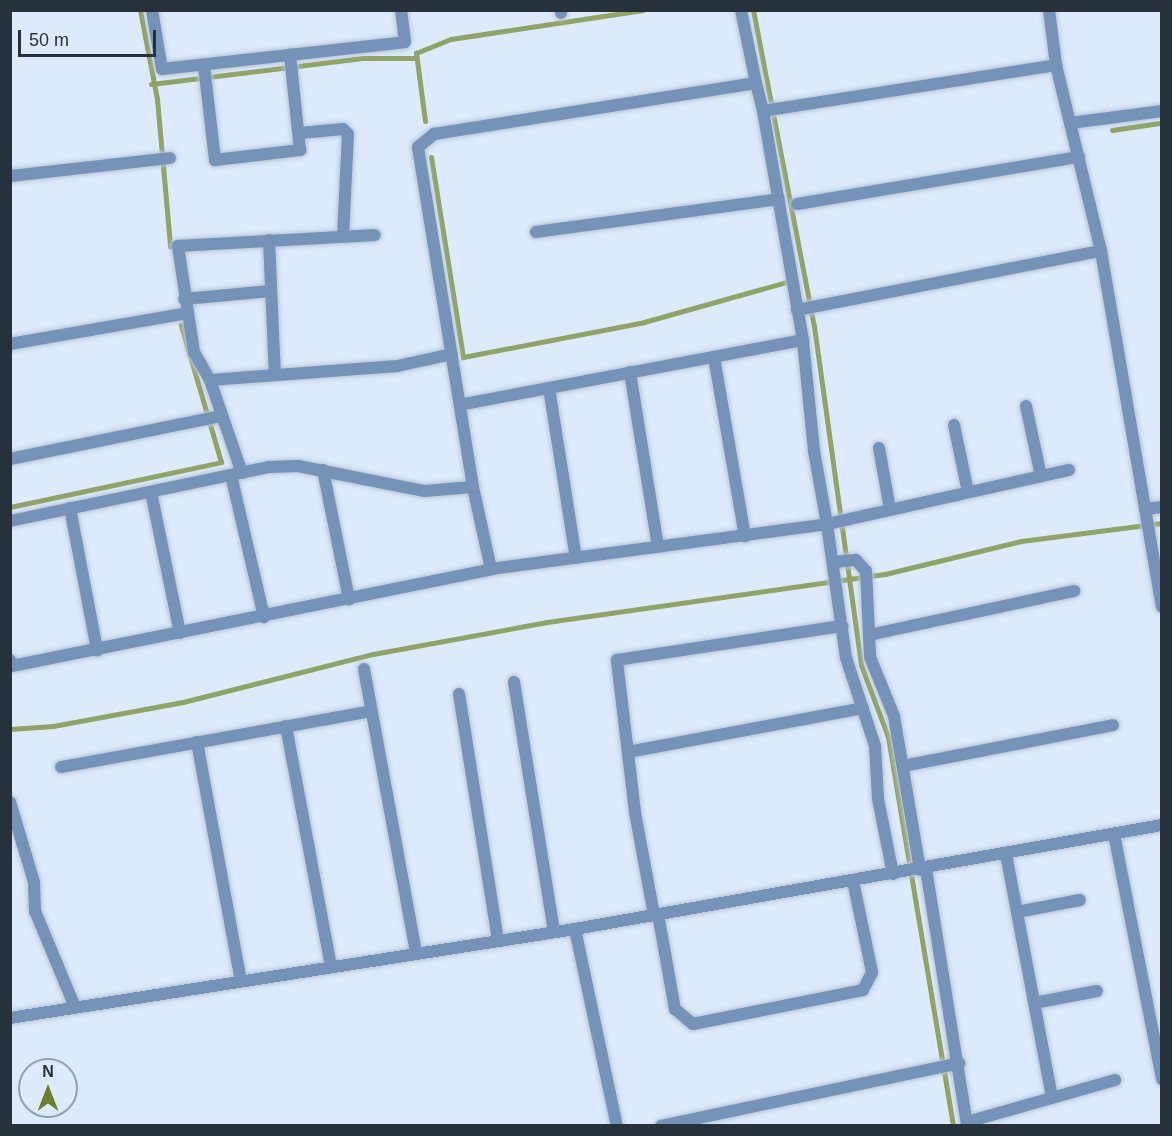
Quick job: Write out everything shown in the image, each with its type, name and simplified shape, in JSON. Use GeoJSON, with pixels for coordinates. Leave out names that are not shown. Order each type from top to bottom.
{"type":"FeatureCollection","features":[{"type":"Feature","properties":{"kind":"street"},"geometry":{"type":"LineString","coordinates":[[152,10],[162,69],[205,74],[291,63],[405,42],[401,10]]}},
{"type":"Feature","properties":{"kind":"street"},"geometry":{"type":"LineString","coordinates":[[741,10],[756,83],[771,110],[780,199],[792,281],[805,308],[803,340],[814,451],[839,564],[836,589],[846,658],[875,746],[878,799],[912,871]]}},
{"type":"Feature","properties":{"kind":"street"},"geometry":{"type":"LineString","coordinates":[[1049,10],[1056,65],[1101,251],[1150,526],[1161,607]]}},
{"type":"Feature","properties":{"kind":"street"},"geometry":{"type":"LineString","coordinates":[[205,74],[215,160],[300,150],[291,63]]}},
{"type":"Feature","properties":{"kind":"street"},"geometry":{"type":"LineString","coordinates":[[771,110],[1056,65]]}},
{"type":"Feature","properties":{"kind":"street"},"geometry":{"type":"LineString","coordinates":[[491,569],[473,487],[418,147],[434,134],[756,83]]}},
{"type":"Feature","properties":{"kind":"street"},"geometry":{"type":"LineString","coordinates":[[1070,123],[1161,111]]}},
{"type":"Feature","properties":{"kind":"street"},"geometry":{"type":"LineString","coordinates":[[300,133],[343,129],[348,134],[344,235]]}},
{"type":"Feature","properties":{"kind":"street"},"geometry":{"type":"LineString","coordinates":[[797,204],[1079,157]]}},
{"type":"Feature","properties":{"kind":"street"},"geometry":{"type":"LineString","coordinates":[[10,176],[165,158]]}},
{"type":"Feature","properties":{"kind":"street"},"geometry":{"type":"LineString","coordinates":[[536,232],[780,199]]}},
{"type":"Feature","properties":{"kind":"street"},"geometry":{"type":"LineString","coordinates":[[375,235],[178,246],[184,299],[194,352],[205,377],[210,380],[397,366],[452,354]]}},
{"type":"Feature","properties":{"kind":"street"},"geometry":{"type":"LineString","coordinates":[[268,240],[275,375]]}},
{"type":"Feature","properties":{"kind":"street"},"geometry":{"type":"LineString","coordinates":[[805,308],[1101,251]]}},
{"type":"Feature","properties":{"kind":"street"},"geometry":{"type":"LineString","coordinates":[[184,299],[271,291]]}},
{"type":"Feature","properties":{"kind":"street"},"geometry":{"type":"LineString","coordinates":[[10,344],[187,313]]}},
{"type":"Feature","properties":{"kind":"street"},"geometry":{"type":"LineString","coordinates":[[460,405],[803,340]]}},
{"type":"Feature","properties":{"kind":"street"},"geometry":{"type":"LineString","coordinates":[[714,357],[745,536]]}},
{"type":"Feature","properties":{"kind":"street"},"geometry":{"type":"LineString","coordinates":[[630,372],[658,547]]}},
{"type":"Feature","properties":{"kind":"street"},"geometry":{"type":"LineString","coordinates":[[210,380],[214,418],[237,474],[264,617]]}},
{"type":"Feature","properties":{"kind":"street"},"geometry":{"type":"LineString","coordinates":[[549,388],[576,558]]}},
{"type":"Feature","properties":{"kind":"street"},"geometry":{"type":"LineString","coordinates":[[1026,406],[1041,476]]}},
{"type":"Feature","properties":{"kind":"street"},"geometry":{"type":"LineString","coordinates":[[10,459],[214,418]]}},
{"type":"Feature","properties":{"kind":"street"},"geometry":{"type":"LineString","coordinates":[[954,425],[968,492]]}},
{"type":"Feature","properties":{"kind":"street"},"geometry":{"type":"LineString","coordinates":[[879,448],[890,509]]}},
{"type":"Feature","properties":{"kind":"street"},"geometry":{"type":"LineString","coordinates":[[10,520],[237,474],[298,466],[424,491],[473,487]]}},
{"type":"Feature","properties":{"kind":"street"},"geometry":{"type":"LineString","coordinates":[[323,470],[349,599]]}},
{"type":"Feature","properties":{"kind":"street"},"geometry":{"type":"LineString","coordinates":[[10,660],[12,666],[97,650],[491,569],[831,523],[1070,470]]}},
{"type":"Feature","properties":{"kind":"street"},"geometry":{"type":"LineString","coordinates":[[151,492],[180,633]]}},
{"type":"Feature","properties":{"kind":"street"},"geometry":{"type":"LineString","coordinates":[[1150,526],[1161,507]]}},
{"type":"Feature","properties":{"kind":"street"},"geometry":{"type":"LineString","coordinates":[[70,508],[97,650]]}},
{"type":"Feature","properties":{"kind":"street"},"geometry":{"type":"LineString","coordinates":[[839,564],[856,560],[866,576],[870,657],[894,716],[903,766],[912,871],[967,1124],[1115,1080]]}},
{"type":"Feature","properties":{"kind":"street"},"geometry":{"type":"LineString","coordinates":[[869,635],[1074,591]]}},
{"type":"Feature","properties":{"kind":"street"},"geometry":{"type":"LineString","coordinates":[[842,626],[617,660],[628,752],[675,1010],[693,1024],[863,990],[872,972],[853,881]]}},
{"type":"Feature","properties":{"kind":"street"},"geometry":{"type":"LineString","coordinates":[[363,669],[416,953]]}},
{"type":"Feature","properties":{"kind":"street"},"geometry":{"type":"LineString","coordinates":[[514,682],[555,932]]}},
{"type":"Feature","properties":{"kind":"street"},"geometry":{"type":"LineString","coordinates":[[459,694],[498,941]]}},
{"type":"Feature","properties":{"kind":"street"},"geometry":{"type":"LineString","coordinates":[[628,752],[863,708]]}},
{"type":"Feature","properties":{"kind":"street"},"geometry":{"type":"LineString","coordinates":[[61,767],[371,711]]}},
{"type":"Feature","properties":{"kind":"street"},"geometry":{"type":"LineString","coordinates":[[903,766],[1113,724]]}},
{"type":"Feature","properties":{"kind":"street"},"geometry":{"type":"LineString","coordinates":[[286,726],[331,966]]}},
{"type":"Feature","properties":{"kind":"street"},"geometry":{"type":"LineString","coordinates":[[197,742],[241,981]]}},
{"type":"Feature","properties":{"kind":"street"},"geometry":{"type":"LineString","coordinates":[[10,802],[34,882],[35,911],[75,1007]]}},
{"type":"Feature","properties":{"kind":"street"},"geometry":{"type":"LineString","coordinates":[[10,1018],[574,929],[912,871],[1161,825]]}},
{"type":"Feature","properties":{"kind":"street"},"geometry":{"type":"LineString","coordinates":[[1114,834],[1161,1079]]}},
{"type":"Feature","properties":{"kind":"street"},"geometry":{"type":"LineString","coordinates":[[1006,854],[1052,1098]]}},
{"type":"Feature","properties":{"kind":"street"},"geometry":{"type":"LineString","coordinates":[[1017,912],[1080,900]]}},
{"type":"Feature","properties":{"kind":"street"},"geometry":{"type":"LineString","coordinates":[[574,929],[617,1125]]}},
{"type":"Feature","properties":{"kind":"street"},"geometry":{"type":"LineString","coordinates":[[1034,1003],[1097,991]]}},
{"type":"Feature","properties":{"kind":"street"},"geometry":{"type":"LineString","coordinates":[[661,1125],[955,1064]]}},
{"type":"Feature","properties":{"kind":"waterway"},"geometry":{"type":"LineString","coordinates":[[140,10],[157,99],[170,246]]}},
{"type":"Feature","properties":{"kind":"waterway"},"geometry":{"type":"LineString","coordinates":[[425,121],[416,53],[451,39],[643,10]]}},
{"type":"Feature","properties":{"kind":"waterway"},"geometry":{"type":"LineString","coordinates":[[753,10],[814,326],[861,665],[888,737],[953,1126]]}},
{"type":"Feature","properties":{"kind":"waterway"},"geometry":{"type":"LineString","coordinates":[[151,84],[362,58],[414,58]]}},
{"type":"Feature","properties":{"kind":"waterway"},"geometry":{"type":"LineString","coordinates":[[1112,130],[1159,123]]}},
{"type":"Feature","properties":{"kind":"waterway"},"geometry":{"type":"LineString","coordinates":[[431,157],[463,357],[644,322],[793,280]]}},
{"type":"Feature","properties":{"kind":"waterway"},"geometry":{"type":"LineString","coordinates":[[10,507],[221,462],[181,325]]}},
{"type":"Feature","properties":{"kind":"waterway"},"geometry":{"type":"LineString","coordinates":[[10,729],[53,726],[183,702],[373,654],[547,622],[885,574],[1021,541],[1162,523]]}}]}
